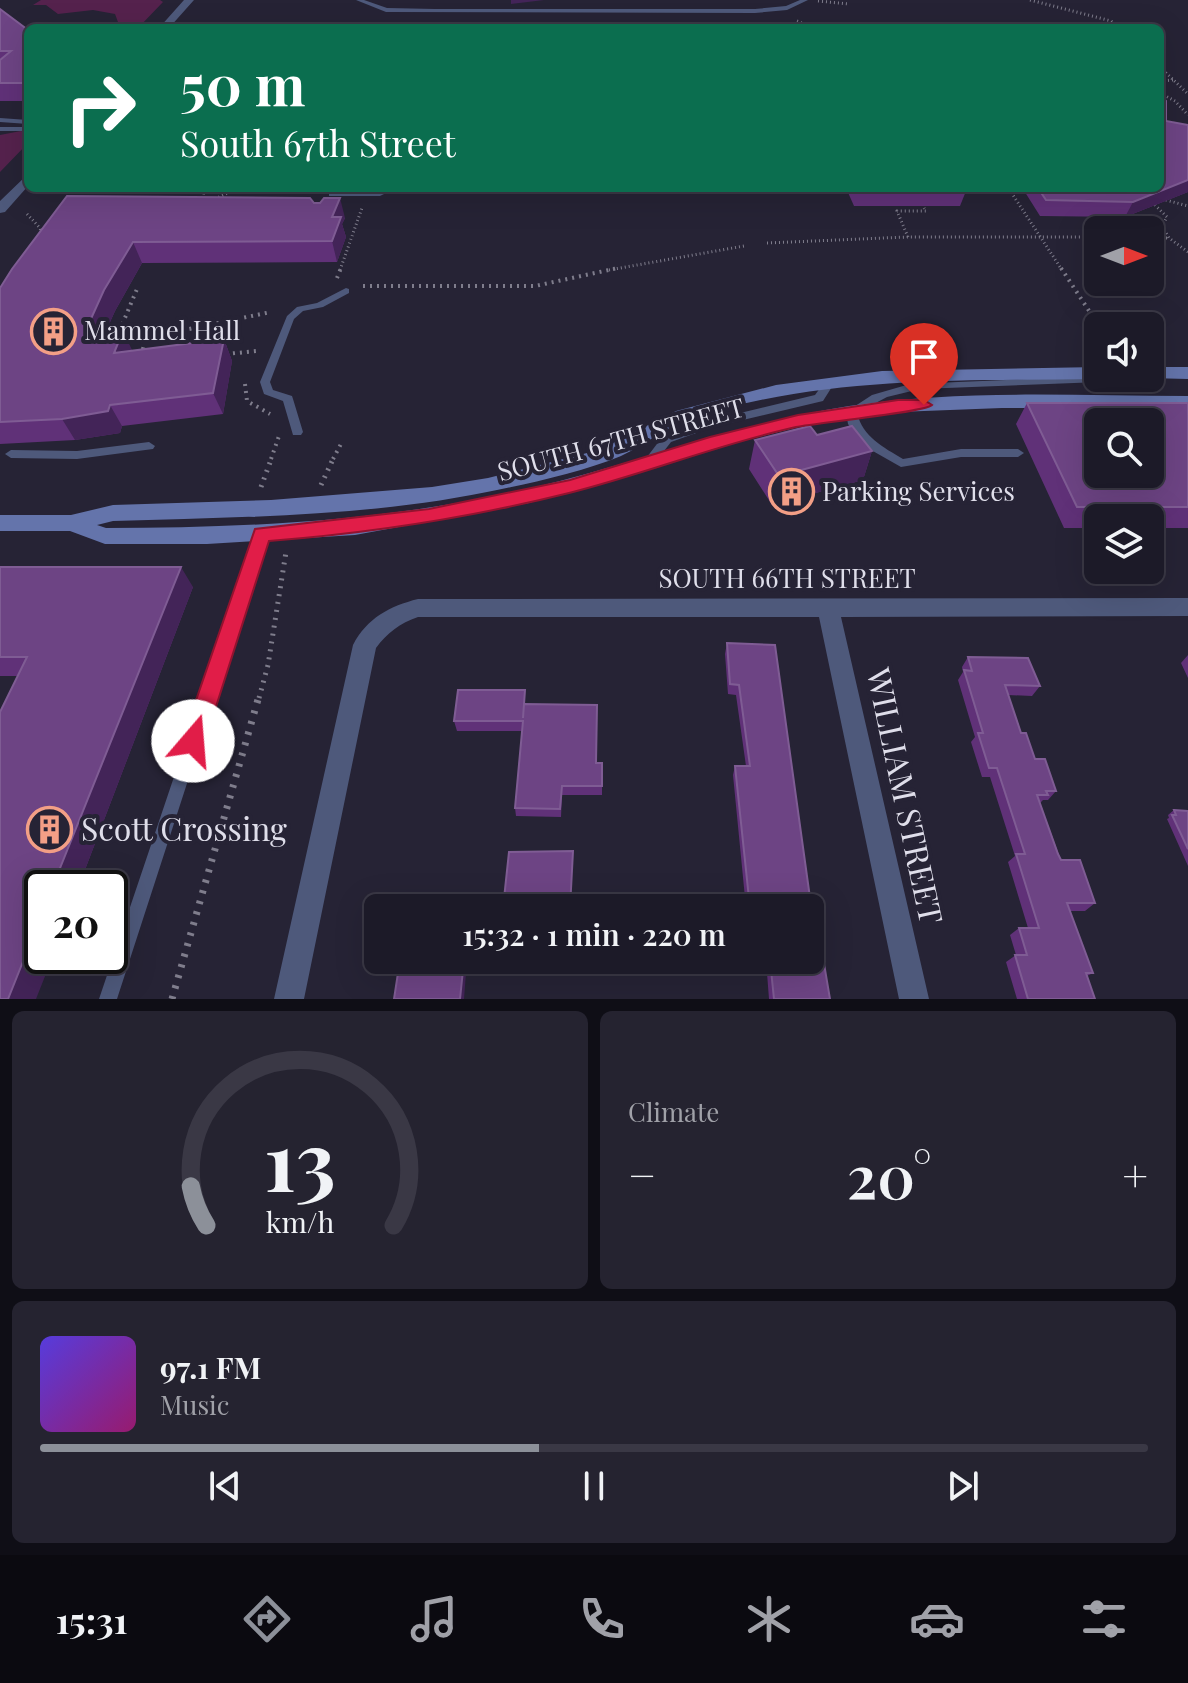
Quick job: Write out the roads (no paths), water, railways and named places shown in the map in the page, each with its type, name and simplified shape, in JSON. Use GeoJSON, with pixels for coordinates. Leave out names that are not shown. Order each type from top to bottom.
{"type":"FeatureCollection","features":[{"type":"Feature","properties":{"kind":"main road","name":"SOUTH 67TH STREET"},"geometry":{"type":"LineString","coordinates":[[0,523],[71,523],[113,513],[376,500],[488,485],[614,451],[695,411],[736,399],[830,382],[949,375],[1084,373]]}},
{"type":"Feature","properties":{"kind":"main road"},"geometry":{"type":"LineString","coordinates":[[1164,373],[1188,373]]}},
{"type":"Feature","properties":{"kind":"main road","name":"SOUTH 67TH STREET"},"geometry":{"type":"LineString","coordinates":[[71,523],[105,536],[262,534],[355,527],[429,516],[571,486],[798,421],[851,412],[898,406],[1002,402],[1188,402]]}},
{"type":"Feature","properties":{"kind":"street"},"geometry":{"type":"LineString","coordinates":[[168,24],[189,0]]}},
{"type":"Feature","properties":{"kind":"street"},"geometry":{"type":"LineString","coordinates":[[0,209],[24,182]]}},
{"type":"Feature","properties":{"kind":"street","name":"SOUTH 66TH STREET"},"geometry":{"type":"LineString","coordinates":[[289,999],[365,645],[375,630],[389,618],[418,608],[1188,607]]}},
{"type":"Feature","properties":{"kind":"street","name":"WILLIAM STREET"},"geometry":{"type":"LineString","coordinates":[[828,608],[914,999]]}},
{"type":"Feature","properties":{"kind":"lane"},"geometry":{"type":"LineString","coordinates":[[359,0],[386,10],[775,11],[805,0]]}},
{"type":"Feature","properties":{"kind":"lane"},"geometry":{"type":"LineString","coordinates":[[431,21],[436,8]]}},
{"type":"Feature","properties":{"kind":"lane"},"geometry":{"type":"LineString","coordinates":[[0,120],[24,122]]}},
{"type":"Feature","properties":{"kind":"lane"},"geometry":{"type":"LineString","coordinates":[[0,129],[24,129]]}},
{"type":"Feature","properties":{"kind":"lane"},"geometry":{"type":"LineString","coordinates":[[327,206],[334,192]]}},
{"type":"Feature","properties":{"kind":"lane"},"geometry":{"type":"LineString","coordinates":[[349,192],[380,194]]}},
{"type":"Feature","properties":{"kind":"lane"},"geometry":{"type":"LineString","coordinates":[[297,432],[288,399],[268,392],[265,382],[290,318],[300,309],[320,305],[346,291]]}},
{"type":"Feature","properties":{"kind":"lane"},"geometry":{"type":"LineString","coordinates":[[1018,453],[961,453],[901,463],[868,443],[854,424],[851,412],[872,397],[891,390],[1084,380]]}},
{"type":"Feature","properties":{"kind":"lane"},"geometry":{"type":"LineString","coordinates":[[650,461],[667,439],[711,424],[819,398],[830,382]]}},
{"type":"Feature","properties":{"kind":"lane"},"geometry":{"type":"LineString","coordinates":[[11,454],[77,455],[149,446]]}},
{"type":"Feature","properties":{"kind":"lane"},"geometry":{"type":"LineString","coordinates":[[108,999],[262,534]]}},
{"type":"Feature","properties":{"kind":"place","name":"Mammel Hall"},"geometry":{"type":"Point","coordinates":[53,331]}},
{"type":"Feature","properties":{"kind":"place","name":"Parking Services"},"geometry":{"type":"Point","coordinates":[791,492]}},
{"type":"Feature","properties":{"kind":"place","name":"Scott Crossing"},"geometry":{"type":"Point","coordinates":[50,830]}}]}
